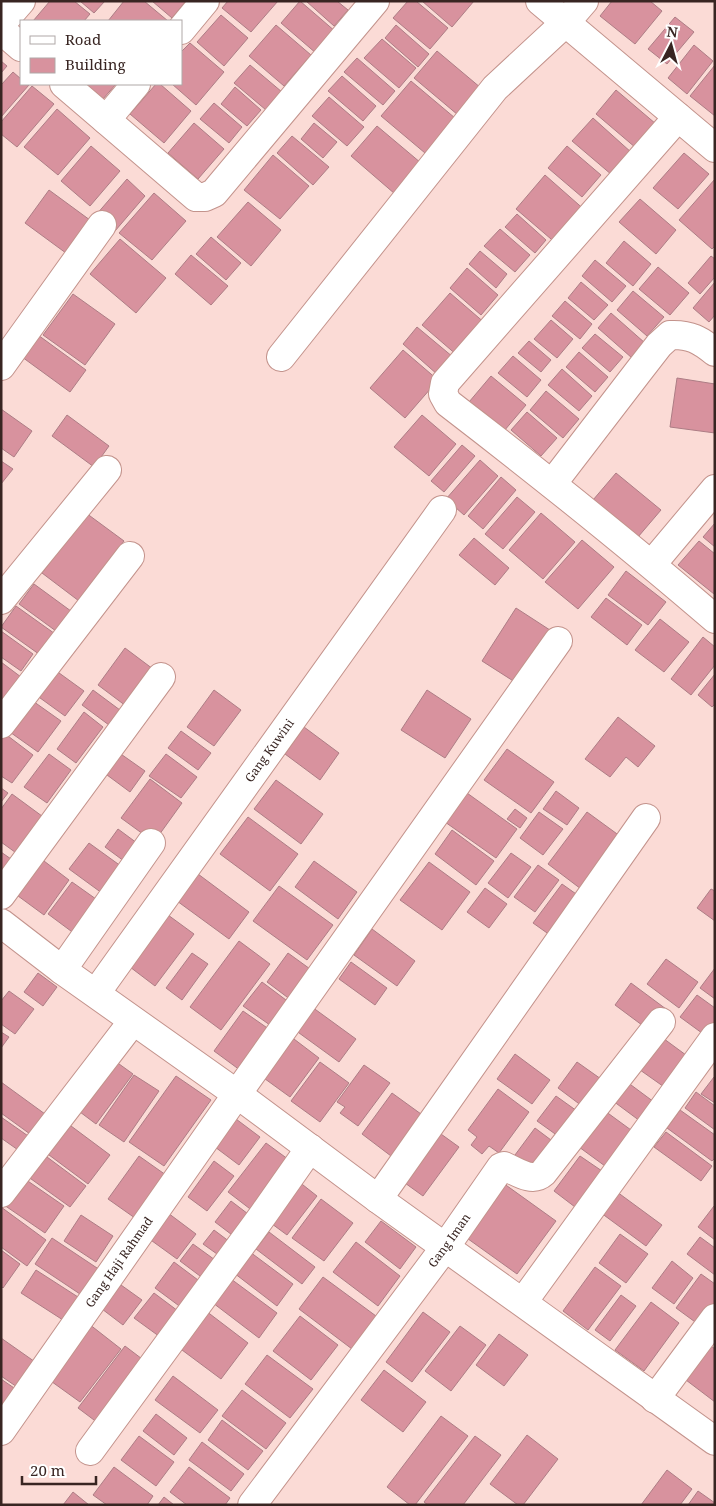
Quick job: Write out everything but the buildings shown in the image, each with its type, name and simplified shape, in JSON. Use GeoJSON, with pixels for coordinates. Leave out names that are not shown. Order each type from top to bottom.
{"type":"FeatureCollection","features":[{"type":"Feature","properties":{"kind":"street"},"geometry":{"type":"LineString","coordinates":[[1,24],[21,1]]}},
{"type":"Feature","properties":{"kind":"street"},"geometry":{"type":"LineString","coordinates":[[182,29],[205,1]]}},
{"type":"Feature","properties":{"kind":"street"},"geometry":{"type":"LineString","coordinates":[[65,85],[196,197],[205,197],[214,192],[375,1]]}},
{"type":"Feature","properties":{"kind":"street"},"geometry":{"type":"LineString","coordinates":[[540,1],[715,148]]}},
{"type":"Feature","properties":{"kind":"street"},"geometry":{"type":"LineString","coordinates":[[281,357],[495,88],[565,23],[584,1]]}},
{"type":"Feature","properties":{"kind":"street"},"geometry":{"type":"LineString","coordinates":[[1,30],[20,46]]}},
{"type":"Feature","properties":{"kind":"street"},"geometry":{"type":"LineString","coordinates":[[106,120],[135,85]]}},
{"type":"Feature","properties":{"kind":"street"},"geometry":{"type":"LineString","coordinates":[[678,117],[445,383],[444,394],[448,403],[652,564],[715,619]]}},
{"type":"Feature","properties":{"kind":"street"},"geometry":{"type":"LineString","coordinates":[[1,366],[102,225]]}},
{"type":"Feature","properties":{"kind":"street"},"geometry":{"type":"LineString","coordinates":[[552,484],[659,345],[670,335],[681,334],[698,340],[715,352]]}},
{"type":"Feature","properties":{"kind":"street"},"geometry":{"type":"LineString","coordinates":[[1,600],[107,470]]}},
{"type":"Feature","properties":{"kind":"street"},"geometry":{"type":"LineString","coordinates":[[652,564],[715,489]]}},
{"type":"Feature","properties":{"kind":"street","name":"Gang Kuwini"},"geometry":{"type":"LineString","coordinates":[[96,993],[442,510]]}},
{"type":"Feature","properties":{"kind":"street"},"geometry":{"type":"LineString","coordinates":[[1,724],[130,556]]}},
{"type":"Feature","properties":{"kind":"street","name":"Gang Haji Rahmad"},"geometry":{"type":"LineString","coordinates":[[1,1430],[558,641]]}},
{"type":"Feature","properties":{"kind":"street"},"geometry":{"type":"LineString","coordinates":[[1,895],[161,677]]}},
{"type":"Feature","properties":{"kind":"street"},"geometry":{"type":"LineString","coordinates":[[378,1199],[646,818]]}},
{"type":"Feature","properties":{"kind":"street"},"geometry":{"type":"LineString","coordinates":[[62,970],[151,843]]}},
{"type":"Feature","properties":{"kind":"street"},"geometry":{"type":"LineString","coordinates":[[3,927],[237,1094],[378,1199],[715,1441]]}},
{"type":"Feature","properties":{"kind":"street"},"geometry":{"type":"LineString","coordinates":[[1,1193],[133,1021]]}},
{"type":"Feature","properties":{"kind":"street","name":"Gang Iman"},"geometry":{"type":"LineString","coordinates":[[252,1505],[446,1246],[501,1166],[533,1178],[543,1173],[661,1022]]}},
{"type":"Feature","properties":{"kind":"street"},"geometry":{"type":"LineString","coordinates":[[523,1302],[715,1038]]}},
{"type":"Feature","properties":{"kind":"street"},"geometry":{"type":"LineString","coordinates":[[90,1451],[310,1148]]}},
{"type":"Feature","properties":{"kind":"street"},"geometry":{"type":"LineString","coordinates":[[655,1399],[715,1318]]}}]}
